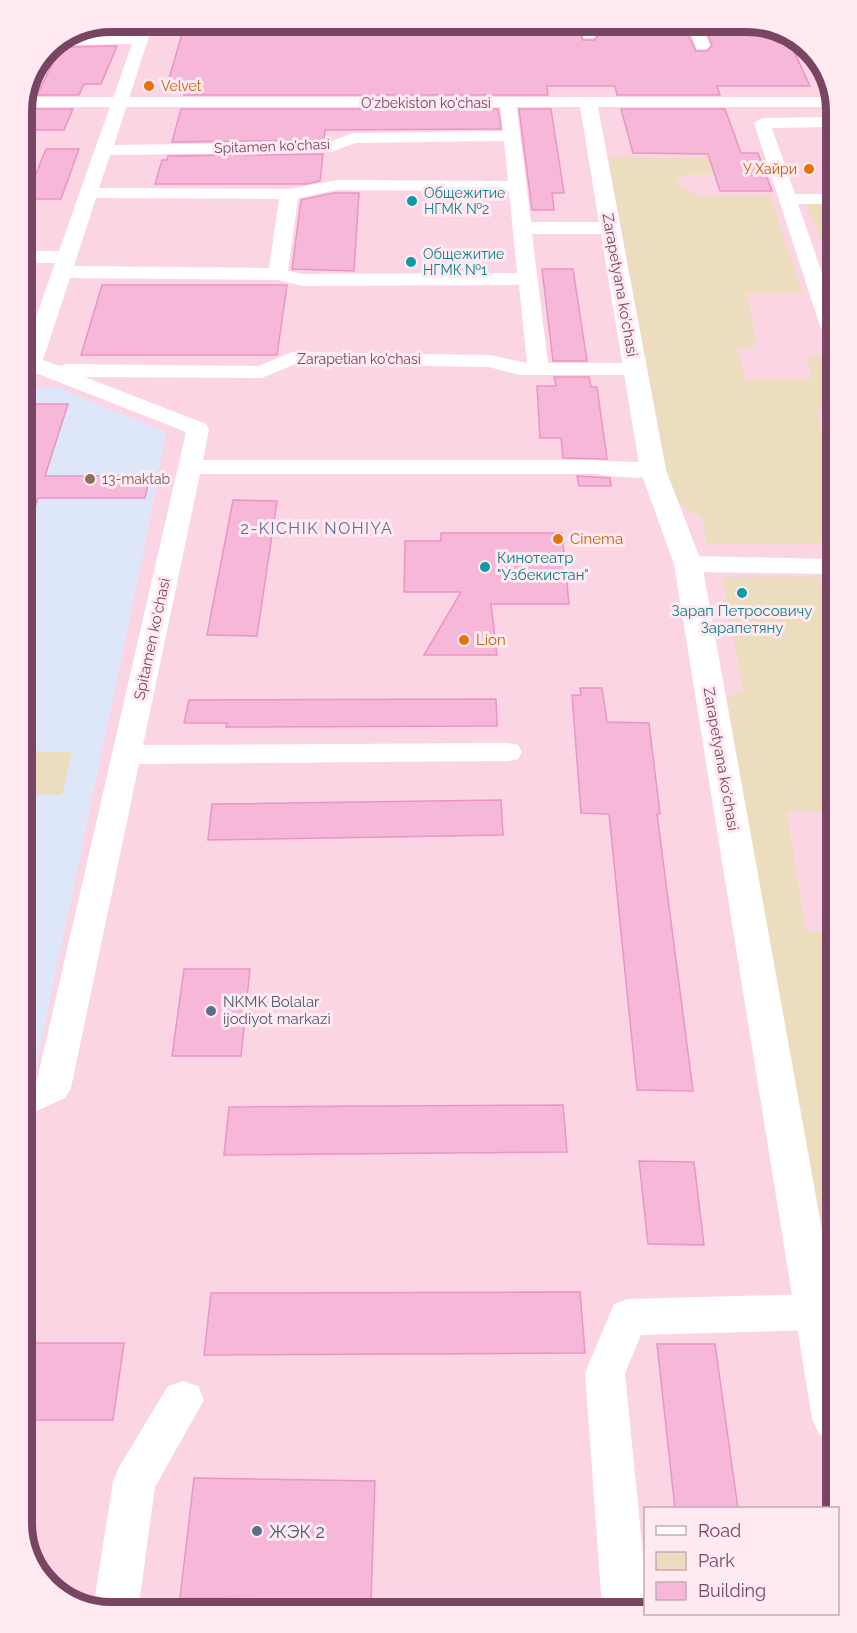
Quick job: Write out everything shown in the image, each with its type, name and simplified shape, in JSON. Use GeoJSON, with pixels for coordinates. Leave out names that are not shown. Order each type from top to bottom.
{"type":"FeatureCollection","features":[{"type":"Feature","properties":{"kind":"street","name":"Spitamen ko'chasi"},"geometry":{"type":"LineString","coordinates":[[32,360],[143,32]]}},
{"type":"Feature","properties":{"kind":"street"},"geometry":{"type":"LineString","coordinates":[[697,32],[702,46]]}},
{"type":"Feature","properties":{"kind":"street"},"geometry":{"type":"LineString","coordinates":[[77,40],[140,39]]}},
{"type":"Feature","properties":{"kind":"street","name":"O‘zbekiston ko‘chasi"},"geometry":{"type":"LineString","coordinates":[[32,102],[825,102]]}},
{"type":"Feature","properties":{"kind":"street"},"geometry":{"type":"LineString","coordinates":[[508,103],[524,228],[538,369]]}},
{"type":"Feature","properties":{"kind":"street","name":"Zarapetyana ko'chasi"},"geometry":{"type":"LineString","coordinates":[[588,103],[653,470],[688,564],[826,1368]]}},
{"type":"Feature","properties":{"kind":"street"},"geometry":{"type":"LineString","coordinates":[[826,122],[762,123],[826,314]]}},
{"type":"Feature","properties":{"kind":"street","name":"Spitamen ko'chasi"},"geometry":{"type":"LineString","coordinates":[[103,150],[331,147],[353,138],[512,136]]}},
{"type":"Feature","properties":{"kind":"street"},"geometry":{"type":"LineString","coordinates":[[88,193],[289,194],[337,185],[518,186]]}},
{"type":"Feature","properties":{"kind":"street"},"geometry":{"type":"LineString","coordinates":[[278,274],[289,194]]}},
{"type":"Feature","properties":{"kind":"street"},"geometry":{"type":"LineString","coordinates":[[789,199],[826,199]]}},
{"type":"Feature","properties":{"kind":"street"},"geometry":{"type":"LineString","coordinates":[[524,228],[610,228]]}},
{"type":"Feature","properties":{"kind":"street"},"geometry":{"type":"LineString","coordinates":[[32,259],[64,265],[278,274],[303,280],[529,279]]}},
{"type":"Feature","properties":{"kind":"street","name":"Zarapetian ko'chasi"},"geometry":{"type":"LineString","coordinates":[[32,371],[262,372],[292,358],[490,361],[520,369],[636,369]]}},
{"type":"Feature","properties":{"kind":"street","name":"Spitamen ko'chasi"},"geometry":{"type":"LineString","coordinates":[[32,363],[198,429],[52,1088],[32,1099]]}},
{"type":"Feature","properties":{"kind":"street"},"geometry":{"type":"LineString","coordinates":[[189,466],[595,467],[616,470],[653,470]]}},
{"type":"Feature","properties":{"kind":"street"},"geometry":{"type":"LineString","coordinates":[[688,564],[826,567]]}},
{"type":"Feature","properties":{"kind":"street"},"geometry":{"type":"LineString","coordinates":[[126,755],[508,752]]}},
{"type":"Feature","properties":{"kind":"street"},"geometry":{"type":"LineString","coordinates":[[625,1602],[605,1373],[628,1317],[815,1312]]}},
{"type":"Feature","properties":{"kind":"street"},"geometry":{"type":"LineString","coordinates":[[117,1601],[134,1482],[183,1400]]}},
{"type":"Feature","properties":{"kind":"shaded area"},"geometry":{"type":"Polygon","coordinates":[[[111,32],[751,32],[772,36],[790,45],[806,59],[819,81],[826,111],[826,1507],[644,1507],[644,1602],[106,1601],[85,1597],[63,1585],[48,1570],[38,1552],[33,1538],[32,1522],[32,106],[34,90],[45,67],[67,45],[95,33],[111,32]]]}},
{"type":"Feature","properties":{"kind":"shaded area"},"geometry":{"type":"Polygon","coordinates":[[[32,387],[59,388],[166,432],[149,526],[35,1073],[32,1073],[32,387]]]}},
{"type":"Feature","properties":{"kind":"green space"},"geometry":{"type":"Polygon","coordinates":[[[608,157],[766,158],[772,173],[683,175],[676,183],[696,195],[770,195],[803,293],[747,293],[757,346],[737,348],[746,379],[812,379],[806,357],[826,356],[826,409],[817,411],[826,444],[826,543],[706,544],[702,518],[672,500],[608,157]]]}},
{"type":"Feature","properties":{"kind":"green space"},"geometry":{"type":"Polygon","coordinates":[[[805,203],[826,204],[826,251],[805,203]]]}},
{"type":"Feature","properties":{"kind":"green space"},"geometry":{"type":"Polygon","coordinates":[[[722,577],[826,577],[826,812],[787,812],[806,931],[826,932],[826,1257],[714,703],[743,690],[722,577]]]}},
{"type":"Feature","properties":{"kind":"green space"},"geometry":{"type":"Polygon","coordinates":[[[32,751],[72,752],[62,795],[32,794],[32,751]]]}},
{"type":"Feature","properties":{"kind":"building"},"geometry":{"type":"Polygon","coordinates":[[[182,32],[476,32],[488,34],[490,32],[580,32],[583,40],[594,40],[598,36],[597,32],[687,32],[696,51],[707,51],[712,45],[707,32],[751,32],[772,36],[792,46],[810,86],[717,86],[720,95],[617,95],[615,86],[547,86],[548,95],[184,95],[186,89],[166,89],[182,32]]]}},
{"type":"Feature","properties":{"kind":"building"},"geometry":{"type":"Polygon","coordinates":[[[117,46],[101,84],[84,84],[79,95],[37,95],[58,53],[65,47],[117,46]]]}},
{"type":"Feature","properties":{"kind":"building"},"geometry":{"type":"Polygon","coordinates":[[[32,109],[73,109],[64,130],[32,130],[32,109]]]}},
{"type":"Feature","properties":{"kind":"building"},"geometry":{"type":"Polygon","coordinates":[[[181,109],[498,109],[501,129],[325,130],[324,140],[172,142],[181,109]]]}},
{"type":"Feature","properties":{"kind":"building"},"geometry":{"type":"Polygon","coordinates":[[[519,109],[551,109],[564,193],[552,193],[554,210],[532,210],[519,109]]]}},
{"type":"Feature","properties":{"kind":"building"},"geometry":{"type":"Polygon","coordinates":[[[621,109],[725,109],[741,153],[758,153],[772,191],[720,191],[708,154],[633,153],[621,109]]]}},
{"type":"Feature","properties":{"kind":"building"},"geometry":{"type":"Polygon","coordinates":[[[46,149],[79,149],[61,199],[32,199],[32,184],[46,149]]]}},
{"type":"Feature","properties":{"kind":"building"},"geometry":{"type":"Polygon","coordinates":[[[323,154],[320,181],[306,184],[155,184],[162,160],[167,160],[168,156],[323,154]]]}},
{"type":"Feature","properties":{"kind":"building"},"geometry":{"type":"Polygon","coordinates":[[[333,193],[359,193],[354,271],[292,269],[301,200],[333,193]]]}},
{"type":"Feature","properties":{"kind":"building"},"geometry":{"type":"Polygon","coordinates":[[[542,269],[573,269],[587,361],[553,361],[542,269]]]}},
{"type":"Feature","properties":{"kind":"building"},"geometry":{"type":"Polygon","coordinates":[[[102,285],[287,285],[277,355],[81,355],[102,285]]]}},
{"type":"Feature","properties":{"kind":"building"},"geometry":{"type":"Polygon","coordinates":[[[554,377],[589,377],[591,387],[597,387],[607,459],[563,458],[561,438],[540,438],[537,386],[556,386],[554,377]]]}},
{"type":"Feature","properties":{"kind":"building"},"geometry":{"type":"Polygon","coordinates":[[[32,404],[68,404],[45,476],[150,476],[145,498],[38,498],[32,517],[32,404]]]}},
{"type":"Feature","properties":{"kind":"building"},"geometry":{"type":"Polygon","coordinates":[[[577,476],[610,478],[611,486],[579,486],[577,476]]]}},
{"type":"Feature","properties":{"kind":"building"},"geometry":{"type":"Polygon","coordinates":[[[233,500],[277,501],[257,636],[207,635],[233,500]]]}},
{"type":"Feature","properties":{"kind":"building","name":"Кинотеатр \"Узбекистан\""},"geometry":{"type":"Polygon","coordinates":[[[441,533],[562,533],[569,604],[491,604],[497,655],[424,655],[461,592],[404,592],[405,541],[441,541],[441,533]]]}},
{"type":"Feature","properties":{"kind":"building"},"geometry":{"type":"Polygon","coordinates":[[[580,688],[602,688],[607,722],[649,723],[660,814],[657,814],[693,1091],[637,1090],[609,814],[581,813],[572,695],[581,695],[580,688]]]}},
{"type":"Feature","properties":{"kind":"building"},"geometry":{"type":"Polygon","coordinates":[[[496,699],[497,726],[226,727],[227,723],[184,723],[189,700],[496,699]]]}},
{"type":"Feature","properties":{"kind":"building"},"geometry":{"type":"Polygon","coordinates":[[[501,800],[503,835],[208,840],[212,804],[501,800]]]}},
{"type":"Feature","properties":{"kind":"building"},"geometry":{"type":"Polygon","coordinates":[[[184,969],[250,969],[241,1056],[172,1056],[184,969]]]}},
{"type":"Feature","properties":{"kind":"building"},"geometry":{"type":"Polygon","coordinates":[[[563,1105],[567,1152],[224,1155],[229,1107],[563,1105]]]}},
{"type":"Feature","properties":{"kind":"building"},"geometry":{"type":"Polygon","coordinates":[[[639,1161],[694,1162],[704,1245],[648,1244],[639,1161]]]}},
{"type":"Feature","properties":{"kind":"building"},"geometry":{"type":"Polygon","coordinates":[[[580,1292],[585,1353],[204,1355],[211,1293],[580,1292]]]}},
{"type":"Feature","properties":{"kind":"building"},"geometry":{"type":"Polygon","coordinates":[[[32,1343],[124,1343],[113,1420],[32,1420],[32,1343]]]}},
{"type":"Feature","properties":{"kind":"building"},"geometry":{"type":"Polygon","coordinates":[[[657,1344],[715,1344],[738,1507],[675,1507],[657,1344]]]}},
{"type":"Feature","properties":{"kind":"building"},"geometry":{"type":"Polygon","coordinates":[[[194,1478],[375,1481],[371,1600],[180,1598],[194,1478]]]}},
{"type":"Feature","properties":{"kind":"place","name":"Velvet"},"geometry":{"type":"Point","coordinates":[149,86]}},
{"type":"Feature","properties":{"kind":"place","name":"У Хайри"},"geometry":{"type":"Point","coordinates":[809,169]}},
{"type":"Feature","properties":{"kind":"place","name":"Общежитие НГМК №2"},"geometry":{"type":"Point","coordinates":[412,201]}},
{"type":"Feature","properties":{"kind":"place","name":"Общежитие НГМК №1"},"geometry":{"type":"Point","coordinates":[411,262]}},
{"type":"Feature","properties":{"kind":"place","name":"13-maktab"},"geometry":{"type":"Point","coordinates":[90,479]}},
{"type":"Feature","properties":{"kind":"place","name":"Cinema"},"geometry":{"type":"Point","coordinates":[558,539]}},
{"type":"Feature","properties":{"kind":"place","name":"Кинотеатр \"Узбекистан\""},"geometry":{"type":"Point","coordinates":[485,567]}},
{"type":"Feature","properties":{"kind":"place","name":"Зарап Петросовичу Зарапетяну"},"geometry":{"type":"Point","coordinates":[742,593]}},
{"type":"Feature","properties":{"kind":"place","name":"Lion"},"geometry":{"type":"Point","coordinates":[464,640]}},
{"type":"Feature","properties":{"kind":"place","name":"NKMK Bolalar ijodiyot markazi"},"geometry":{"type":"Point","coordinates":[211,1011]}},
{"type":"Feature","properties":{"kind":"place","name":"ЖЭК 2"},"geometry":{"type":"Point","coordinates":[257,1531]}},
{"type":"Feature","properties":{"kind":"district","name":"2-KICHIK NOHIYA"},"geometry":{"type":"Point","coordinates":[317,528]}}]}
